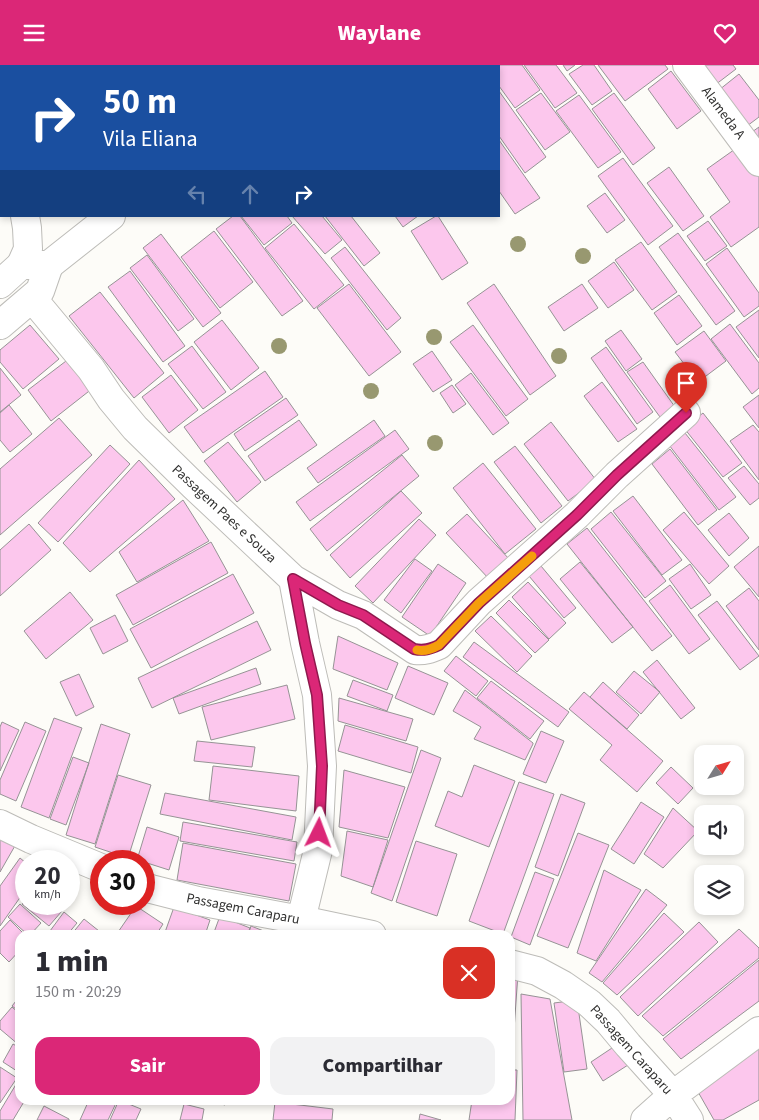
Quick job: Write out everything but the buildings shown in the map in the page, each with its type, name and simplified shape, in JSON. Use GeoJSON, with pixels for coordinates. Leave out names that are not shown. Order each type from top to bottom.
{"type":"FeatureCollection","features":[{"type":"Feature","properties":{"kind":"street","name":"Alameda A"},"geometry":{"type":"LineString","coordinates":[[687,65],[759,162]]}},
{"type":"Feature","properties":{"kind":"street"},"geometry":{"type":"LineString","coordinates":[[0,284],[21,265],[28,249],[25,217]]}},
{"type":"Feature","properties":{"kind":"street"},"geometry":{"type":"LineString","coordinates":[[0,325],[40,291],[49,265],[110,217]]}},
{"type":"Feature","properties":{"kind":"street"},"geometry":{"type":"LineString","coordinates":[[21,265],[49,265]]}},
{"type":"Feature","properties":{"kind":"street","name":"Passagem Paes e Souza"},"geometry":{"type":"LineString","coordinates":[[32,298],[91,369],[111,399],[135,428],[293,579],[338,605],[363,615],[414,649],[422,651],[439,645],[479,603],[686,413]]}},
{"type":"Feature","properties":{"kind":"street"},"geometry":{"type":"LineString","coordinates":[[293,579],[317,695],[322,766],[318,850],[301,920]]}},
{"type":"Feature","properties":{"kind":"street"},"geometry":{"type":"LineString","coordinates":[[0,824],[90,863]]}},
{"type":"Feature","properties":{"kind":"street","name":"Passagem Caraparu"},"geometry":{"type":"LineString","coordinates":[[155,889],[198,901],[348,930]]}},
{"type":"Feature","properties":{"kind":"street","name":"Passagem Caraparu"},"geometry":{"type":"LineString","coordinates":[[515,966],[537,971],[563,985],[588,1003],[608,1021],[672,1095],[689,1120]]}},
{"type":"Feature","properties":{"kind":"street"},"geometry":{"type":"LineString","coordinates":[[645,1120],[672,1095],[759,1031]]}},
{"type":"Feature","properties":{"kind":"slow traffic"},"geometry":{"type":"LineString","coordinates":[[417,650],[431,649],[439,645],[479,603],[532,556]]}},
{"type":"Feature","properties":{"kind":"route"},"geometry":{"type":"LineString","coordinates":[[319,833],[322,766],[317,695],[293,579],[338,605],[363,615],[414,649],[422,651],[431,649],[439,645],[479,603],[686,413]]}}]}
